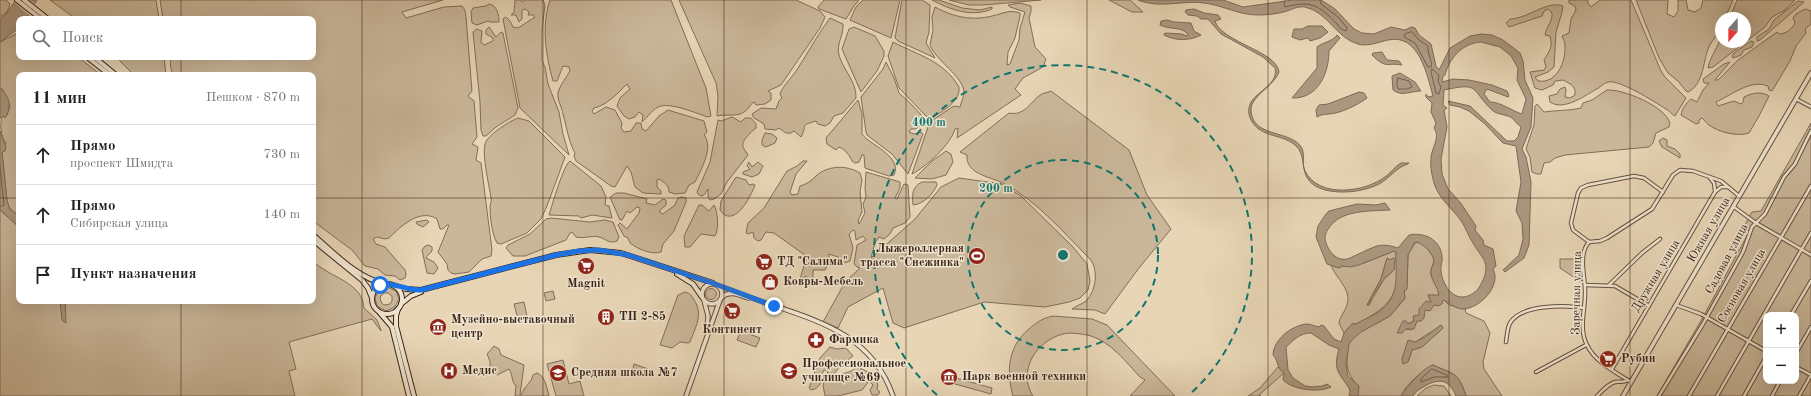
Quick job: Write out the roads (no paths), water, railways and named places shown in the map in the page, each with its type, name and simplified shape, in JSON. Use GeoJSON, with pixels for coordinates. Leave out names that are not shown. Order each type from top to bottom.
{"type":"FeatureCollection","features":[{"type":"Feature","properties":{"kind":"main road"},"geometry":{"type":"LineString","coordinates":[[17,0],[37,16]]}},
{"type":"Feature","properties":{"kind":"main road"},"geometry":{"type":"LineString","coordinates":[[24,0],[43,16]]}},
{"type":"Feature","properties":{"kind":"main road"},"geometry":{"type":"LineString","coordinates":[[92,60],[106,72]]}},
{"type":"Feature","properties":{"kind":"main road"},"geometry":{"type":"LineString","coordinates":[[98,60],[112,72]]}},
{"type":"Feature","properties":{"kind":"main road"},"geometry":{"type":"LineString","coordinates":[[316,237],[362,275],[376,282],[391,284],[410,290],[429,288],[556,255],[590,250],[621,253],[715,284]]}},
{"type":"Feature","properties":{"kind":"main road"},"geometry":{"type":"LineString","coordinates":[[316,242],[362,280],[368,288],[373,305],[392,327],[409,396]]}},
{"type":"Feature","properties":{"kind":"main road"},"geometry":{"type":"LineString","coordinates":[[666,268],[690,281],[703,298]]}},
{"type":"Feature","properties":{"kind":"main road"},"geometry":{"type":"LineString","coordinates":[[372,298],[376,288],[382,284],[391,284],[401,293],[402,300],[396,316],[396,323],[414,396]]}},
{"type":"Feature","properties":{"kind":"main road"},"geometry":{"type":"LineString","coordinates":[[378,311],[389,313],[399,307],[411,296],[429,288]]}},
{"type":"Feature","properties":{"kind":"street","name":"Южная улица"},"geometry":{"type":"LineString","coordinates":[[1623,396],[1630,381],[1740,197],[1811,73]]}},
{"type":"Feature","properties":{"kind":"street"},"geometry":{"type":"LineString","coordinates":[[1796,98],[1811,107]]}},
{"type":"Feature","properties":{"kind":"street","name":"Садовая улица"},"geometry":{"type":"LineString","coordinates":[[1659,396],[1743,252],[1748,236],[1756,223],[1765,214],[1784,177],[1795,164],[1811,131]]}},
{"type":"Feature","properties":{"kind":"street","name":"Заречная улица"},"geometry":{"type":"LineString","coordinates":[[1630,381],[1594,356],[1586,345],[1583,330],[1585,248],[1589,242],[1604,240],[1649,212],[1655,206],[1675,173],[1680,170],[1689,170],[1708,176]]}},
{"type":"Feature","properties":{"kind":"street"},"geometry":{"type":"LineString","coordinates":[[1589,242],[1573,230],[1571,226],[1576,200],[1581,188],[1588,185],[1634,176],[1644,178],[1663,192]]}},
{"type":"Feature","properties":{"kind":"street"},"geometry":{"type":"LineString","coordinates":[[1708,176],[1721,181],[1740,197]]}},
{"type":"Feature","properties":{"kind":"street"},"geometry":{"type":"LineString","coordinates":[[1708,176],[1714,183],[1715,192]]}},
{"type":"Feature","properties":{"kind":"street","name":"Сосновая улица"},"geometry":{"type":"LineString","coordinates":[[1689,396],[1811,186]]}},
{"type":"Feature","properties":{"kind":"street"},"geometry":{"type":"LineString","coordinates":[[1715,192],[1721,187],[1728,187]]}},
{"type":"Feature","properties":{"kind":"street","name":"Дружная улица"},"geometry":{"type":"LineString","coordinates":[[1612,369],[1715,192]]}},
{"type":"Feature","properties":{"kind":"street"},"geometry":{"type":"LineString","coordinates":[[1734,207],[1756,223],[1811,255]]}},
{"type":"Feature","properties":{"kind":"street"},"geometry":{"type":"LineString","coordinates":[[1717,396],[1811,233]]}},
{"type":"Feature","properties":{"kind":"street"},"geometry":{"type":"LineString","coordinates":[[1609,285],[1642,253],[1660,239]]}},
{"type":"Feature","properties":{"kind":"street"},"geometry":{"type":"LineString","coordinates":[[1793,312],[1811,281]]}},
{"type":"Feature","properties":{"kind":"street"},"geometry":{"type":"LineString","coordinates":[[706,337],[708,316],[701,292],[708,284],[715,284],[821,322],[848,337],[862,348],[878,367],[893,396]]}},
{"type":"Feature","properties":{"kind":"street"},"geometry":{"type":"LineString","coordinates":[[686,396],[720,300],[722,291],[715,284]]}},
{"type":"Feature","properties":{"kind":"street"},"geometry":{"type":"LineString","coordinates":[[1585,285],[1609,285],[1619,287],[1649,306]]}},
{"type":"Feature","properties":{"kind":"street"},"geometry":{"type":"LineString","coordinates":[[703,298],[712,304],[720,300],[726,294],[761,301]]}},
{"type":"Feature","properties":{"kind":"street"},"geometry":{"type":"LineString","coordinates":[[1676,305],[1706,317],[1763,350]]}},
{"type":"Feature","properties":{"kind":"street"},"geometry":{"type":"LineString","coordinates":[[1506,342],[1511,322],[1528,312],[1552,306],[1584,308]]}},
{"type":"Feature","properties":{"kind":"street"},"geometry":{"type":"LineString","coordinates":[[1799,348],[1811,327]]}},
{"type":"Feature","properties":{"kind":"street"},"geometry":{"type":"LineString","coordinates":[[1536,372],[1586,345]]}},
{"type":"Feature","properties":{"kind":"street"},"geometry":{"type":"LineString","coordinates":[[1744,396],[1763,362]]}},
{"type":"Feature","properties":{"kind":"street"},"geometry":{"type":"LineString","coordinates":[[1799,369],[1811,375],[1799,396]]}},
{"type":"Feature","properties":{"kind":"street"},"geometry":{"type":"LineString","coordinates":[[1597,396],[1607,386],[1615,382],[1630,381]]}},
{"type":"Feature","properties":{"kind":"street"},"geometry":{"type":"LineString","coordinates":[[1772,396],[1778,384]]}},
{"type":"Feature","properties":{"kind":"water"},"geometry":{"type":"Polygon","coordinates":[[[16,0],[37,0],[28,16],[16,16],[16,30],[0,42],[0,19],[6,14],[16,0]]]}},
{"type":"Feature","properties":{"kind":"water"},"geometry":{"type":"Polygon","coordinates":[[[1138,0],[1223,0],[1243,7],[1293,0],[1321,0],[1335,9],[1354,29],[1362,33],[1374,34],[1391,27],[1405,30],[1411,27],[1415,28],[1419,35],[1431,44],[1436,66],[1439,70],[1450,48],[1470,36],[1481,34],[1492,35],[1503,40],[1520,53],[1523,61],[1525,80],[1533,98],[1531,127],[1522,149],[1526,157],[1531,182],[1529,245],[1524,258],[1505,272],[1503,270],[1519,255],[1523,239],[1522,223],[1516,211],[1521,182],[1516,146],[1503,143],[1485,124],[1469,111],[1450,105],[1448,101],[1470,106],[1507,141],[1514,141],[1518,137],[1521,127],[1512,118],[1496,113],[1492,110],[1477,92],[1470,87],[1444,90],[1443,105],[1447,108],[1444,110],[1447,127],[1441,159],[1442,174],[1448,189],[1460,202],[1476,226],[1475,230],[1483,240],[1484,245],[1493,249],[1496,266],[1493,269],[1495,276],[1492,289],[1482,301],[1469,308],[1457,308],[1443,300],[1442,304],[1438,306],[1434,305],[1430,311],[1425,310],[1424,318],[1421,321],[1417,321],[1414,329],[1406,329],[1402,333],[1397,333],[1403,321],[1406,321],[1408,324],[1414,321],[1413,316],[1419,315],[1419,309],[1426,301],[1431,302],[1428,295],[1439,295],[1431,274],[1434,259],[1424,246],[1415,242],[1408,255],[1407,289],[1404,291],[1405,298],[1390,316],[1361,332],[1349,344],[1346,364],[1348,376],[1359,386],[1358,396],[1349,396],[1349,388],[1338,370],[1336,361],[1339,349],[1329,345],[1311,333],[1303,334],[1286,347],[1288,370],[1293,378],[1305,386],[1312,387],[1327,384],[1331,387],[1320,390],[1306,390],[1287,383],[1283,380],[1284,373],[1281,371],[1273,355],[1276,344],[1284,334],[1300,325],[1308,324],[1319,327],[1321,325],[1324,326],[1334,339],[1341,342],[1344,333],[1352,324],[1356,324],[1375,314],[1387,304],[1392,298],[1396,283],[1396,252],[1394,251],[1350,267],[1342,266],[1339,268],[1327,264],[1316,237],[1318,226],[1329,211],[1357,204],[1376,205],[1385,203],[1390,210],[1353,213],[1340,218],[1329,227],[1325,236],[1326,242],[1330,251],[1341,259],[1350,258],[1380,245],[1398,248],[1409,235],[1415,234],[1426,236],[1435,241],[1438,245],[1442,256],[1441,269],[1443,280],[1450,292],[1462,297],[1469,296],[1478,289],[1483,281],[1486,266],[1483,258],[1462,222],[1442,199],[1434,183],[1431,171],[1431,155],[1436,139],[1436,132],[1434,128],[1436,123],[1431,112],[1432,103],[1426,97],[1426,94],[1428,97],[1433,96],[1428,77],[1420,58],[1414,49],[1407,43],[1399,40],[1388,40],[1369,45],[1358,44],[1350,41],[1320,14],[1305,7],[1298,7],[1276,14],[1250,15],[1196,2],[1163,4],[1146,3],[1138,0]],[[1481,42],[1468,45],[1453,58],[1445,75],[1443,76],[1442,82],[1453,79],[1469,80],[1492,85],[1507,91],[1508,97],[1487,89],[1484,94],[1490,102],[1498,103],[1522,114],[1526,99],[1517,80],[1518,68],[1511,56],[1500,47],[1481,42]]]}},
{"type":"Feature","properties":{"kind":"water"},"geometry":{"type":"Polygon","coordinates":[[[1194,9],[1204,13],[1218,15],[1221,19],[1215,21],[1219,28],[1227,35],[1269,58],[1276,65],[1279,72],[1276,77],[1258,96],[1252,105],[1251,110],[1253,118],[1256,124],[1261,128],[1289,138],[1299,144],[1303,152],[1304,167],[1297,147],[1286,140],[1261,130],[1255,126],[1249,116],[1251,102],[1274,78],[1275,68],[1263,57],[1221,34],[1208,19],[1201,19],[1197,16],[1188,15],[1185,12],[1186,10],[1194,9]]]}},
{"type":"Feature","properties":{"kind":"water"},"geometry":{"type":"Polygon","coordinates":[[[1167,20],[1191,23],[1194,31],[1201,35],[1187,39],[1168,37],[1164,35],[1165,33],[1182,34],[1187,36],[1188,34],[1182,30],[1160,25],[1161,21],[1167,20]]]}},
{"type":"Feature","properties":{"kind":"water"},"geometry":{"type":"Polygon","coordinates":[[[1308,26],[1322,26],[1328,32],[1320,38],[1310,41],[1308,38],[1300,40],[1292,37],[1294,29],[1302,29],[1308,26]]]}},
{"type":"Feature","properties":{"kind":"water"},"geometry":{"type":"Polygon","coordinates":[[[1337,35],[1340,38],[1329,51],[1327,68],[1320,83],[1309,94],[1292,98],[1317,68],[1317,47],[1333,39],[1337,35]]]}},
{"type":"Feature","properties":{"kind":"water"},"geometry":{"type":"Polygon","coordinates":[[[1382,52],[1387,60],[1399,61],[1402,65],[1384,64],[1372,55],[1373,53],[1382,52]]]}},
{"type":"Feature","properties":{"kind":"water"},"geometry":{"type":"Polygon","coordinates":[[[1400,73],[1415,82],[1421,91],[1400,93],[1393,90],[1392,76],[1400,73]]]}},
{"type":"Feature","properties":{"kind":"water"},"geometry":{"type":"Polygon","coordinates":[[[0,88],[6,95],[9,102],[9,110],[5,118],[4,116],[0,118],[0,88]]]}},
{"type":"Feature","properties":{"kind":"water"},"geometry":{"type":"Polygon","coordinates":[[[1359,92],[1364,93],[1367,98],[1344,110],[1317,117],[1316,110],[1319,105],[1328,104],[1359,92]]]}},
{"type":"Feature","properties":{"kind":"water"},"geometry":{"type":"Polygon","coordinates":[[[0,131],[6,147],[5,151],[2,152],[7,201],[10,209],[16,214],[16,224],[0,210],[0,131]]]}},
{"type":"Feature","properties":{"kind":"water"},"geometry":{"type":"Polygon","coordinates":[[[1401,163],[1409,163],[1401,167],[1377,185],[1358,191],[1345,192],[1325,190],[1316,186],[1306,176],[1304,167],[1305,171],[1312,180],[1321,186],[1343,190],[1355,189],[1376,182],[1401,163]]]}},
{"type":"Feature","properties":{"kind":"water"},"geometry":{"type":"Polygon","coordinates":[[[1387,258],[1390,260],[1393,258],[1395,259],[1394,270],[1384,279],[1372,297],[1369,305],[1367,305],[1381,279],[1387,258]]]}},
{"type":"Feature","properties":{"kind":"water"},"geometry":{"type":"Polygon","coordinates":[[[60,304],[65,304],[66,323],[62,320],[60,304]]]}},
{"type":"Feature","properties":{"kind":"water"},"geometry":{"type":"Polygon","coordinates":[[[1441,325],[1443,328],[1422,347],[1412,350],[1408,362],[1403,364],[1402,359],[1408,340],[1415,342],[1425,337],[1441,325]]]}},
{"type":"Feature","properties":{"kind":"water"},"geometry":{"type":"Polygon","coordinates":[[[1433,365],[1451,373],[1458,378],[1466,396],[1456,396],[1447,383],[1439,381],[1430,383],[1417,391],[1413,396],[1401,396],[1420,373],[1429,366],[1433,365]]]}},
{"type":"Feature","properties":{"kind":"place","name":"Лыжероллерная трасса \"Снежинка\""},"geometry":{"type":"Point","coordinates":[977,256]}},
{"type":"Feature","properties":{"kind":"place","name":"ТД \"Салима\""},"geometry":{"type":"Point","coordinates":[764,262]}},
{"type":"Feature","properties":{"kind":"place","name":"Magnit"},"geometry":{"type":"Point","coordinates":[586,266]}},
{"type":"Feature","properties":{"kind":"place","name":"Ковры-Мебель"},"geometry":{"type":"Point","coordinates":[770,282]}},
{"type":"Feature","properties":{"kind":"place","name":"Континент"},"geometry":{"type":"Point","coordinates":[732,311]}},
{"type":"Feature","properties":{"kind":"place","name":"ТП 2-85"},"geometry":{"type":"Point","coordinates":[606,317]}},
{"type":"Feature","properties":{"kind":"place","name":"Музейно-выставочный центр"},"geometry":{"type":"Point","coordinates":[438,327]}},
{"type":"Feature","properties":{"kind":"place","name":"Фармика"},"geometry":{"type":"Point","coordinates":[816,340]}},
{"type":"Feature","properties":{"kind":"place","name":"Рубин"},"geometry":{"type":"Point","coordinates":[1608,359]}},
{"type":"Feature","properties":{"kind":"place","name":"Медис"},"geometry":{"type":"Point","coordinates":[449,371]}},
{"type":"Feature","properties":{"kind":"place","name":"Профессиональное училище №69"},"geometry":{"type":"Point","coordinates":[789,371]}},
{"type":"Feature","properties":{"kind":"place","name":"Средняя школа №7"},"geometry":{"type":"Point","coordinates":[558,373]}},
{"type":"Feature","properties":{"kind":"place","name":"Парк военной техники"},"geometry":{"type":"Point","coordinates":[949,377]}}]}
